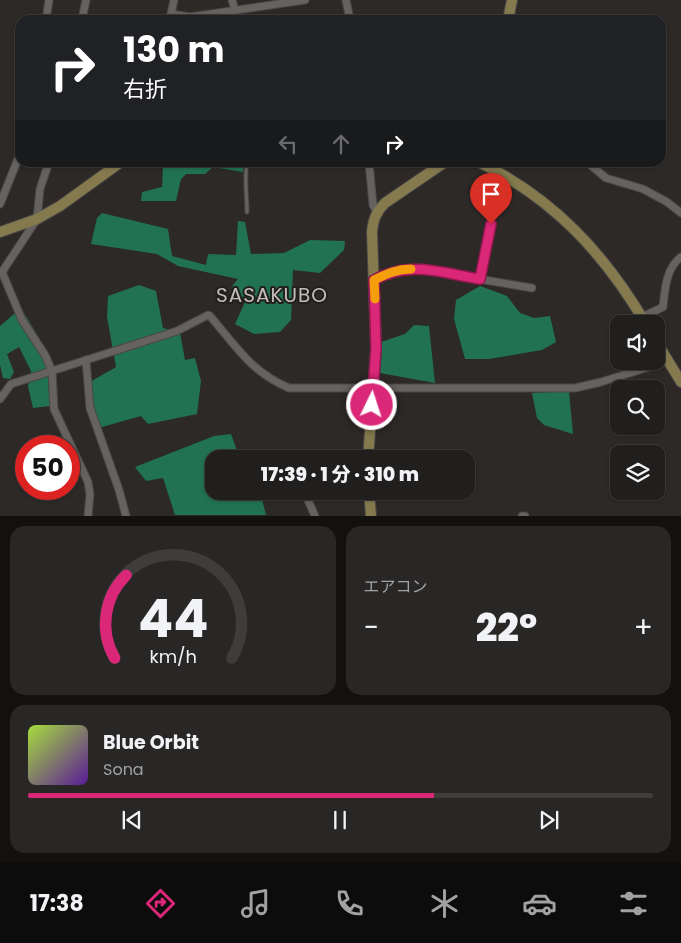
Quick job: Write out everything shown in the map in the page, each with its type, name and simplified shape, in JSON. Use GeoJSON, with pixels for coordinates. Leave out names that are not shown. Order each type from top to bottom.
{"type":"FeatureCollection","features":[{"type":"Feature","properties":{"kind":"main road"},"geometry":{"type":"LineString","coordinates":[[509,15],[512,0]]}},
{"type":"Feature","properties":{"kind":"main road"},"geometry":{"type":"LineString","coordinates":[[0,232],[37,219],[74,197],[114,167]]}},
{"type":"Feature","properties":{"kind":"main road"},"geometry":{"type":"LineString","coordinates":[[369,450],[376,338],[373,224],[377,212],[385,203],[438,167]]}},
{"type":"Feature","properties":{"kind":"main road"},"geometry":{"type":"LineString","coordinates":[[488,167],[519,185],[568,222],[610,269],[640,315]]}},
{"type":"Feature","properties":{"kind":"main road"},"geometry":{"type":"LineString","coordinates":[[665,356],[681,382]]}},
{"type":"Feature","properties":{"kind":"main road"},"geometry":{"type":"LineString","coordinates":[[369,500],[371,516]]}},
{"type":"Feature","properties":{"kind":"street"},"geometry":{"type":"LineString","coordinates":[[47,15],[49,0]]}},
{"type":"Feature","properties":{"kind":"street"},"geometry":{"type":"LineString","coordinates":[[83,15],[86,0]]}},
{"type":"Feature","properties":{"kind":"street"},"geometry":{"type":"LineString","coordinates":[[174,0],[171,14],[177,15]]}},
{"type":"Feature","properties":{"kind":"street"},"geometry":{"type":"LineString","coordinates":[[232,0],[235,10]]}},
{"type":"Feature","properties":{"kind":"street"},"geometry":{"type":"LineString","coordinates":[[203,15],[305,0]]}},
{"type":"Feature","properties":{"kind":"street"},"geometry":{"type":"LineString","coordinates":[[346,0],[349,15]]}},
{"type":"Feature","properties":{"kind":"street"},"geometry":{"type":"LineString","coordinates":[[0,204],[15,166]]}},
{"type":"Feature","properties":{"kind":"street"},"geometry":{"type":"LineString","coordinates":[[47,167],[40,189],[37,219],[2,272],[22,320],[45,355],[52,372],[54,409],[88,482],[88,516]]}},
{"type":"Feature","properties":{"kind":"street"},"geometry":{"type":"LineString","coordinates":[[370,167],[374,205],[377,212]]}},
{"type":"Feature","properties":{"kind":"street"},"geometry":{"type":"LineString","coordinates":[[593,167],[606,178],[643,189],[667,202],[681,213]]}},
{"type":"Feature","properties":{"kind":"street"},"geometry":{"type":"LineString","coordinates":[[652,315],[663,307],[666,281],[674,262],[681,257]]}},
{"type":"Feature","properties":{"kind":"street"},"geometry":{"type":"LineString","coordinates":[[374,280],[390,272],[409,269],[456,273],[532,288]]}},
{"type":"Feature","properties":{"kind":"street"},"geometry":{"type":"LineString","coordinates":[[0,399],[11,384],[177,331],[208,315],[253,367],[277,383],[289,388],[575,388],[668,361]]}},
{"type":"Feature","properties":{"kind":"street"},"geometry":{"type":"LineString","coordinates":[[86,360],[90,408],[126,516]]}},
{"type":"Feature","properties":{"kind":"street"},"geometry":{"type":"LineString","coordinates":[[308,500],[314,516]]}},
{"type":"Feature","properties":{"kind":"lane"},"geometry":{"type":"LineString","coordinates":[[246,167],[247,212]]}},
{"type":"Feature","properties":{"kind":"lane"},"geometry":{"type":"LineString","coordinates":[[480,279],[491,224]]}},
{"type":"Feature","properties":{"kind":"green space"},"geometry":{"type":"Polygon","coordinates":[[[163,167],[213,167],[205,174],[186,174],[181,179],[176,201],[141,201],[142,192],[162,187],[163,167]]]}},
{"type":"Feature","properties":{"kind":"green space"},"geometry":{"type":"Polygon","coordinates":[[[213,167],[243,167],[243,172],[213,167]]]}},
{"type":"Feature","properties":{"kind":"green space"},"geometry":{"type":"Polygon","coordinates":[[[102,213],[168,229],[172,256],[206,265],[208,254],[236,255],[238,221],[245,222],[251,254],[284,253],[310,240],[345,241],[344,250],[320,273],[293,270],[291,320],[280,332],[254,334],[235,324],[245,302],[232,286],[238,279],[178,266],[157,254],[91,244],[97,218],[102,213]]]}},
{"type":"Feature","properties":{"kind":"green space"},"geometry":{"type":"Polygon","coordinates":[[[139,285],[156,291],[163,328],[180,332],[185,360],[195,358],[201,381],[197,414],[148,424],[141,416],[102,427],[97,424],[90,382],[116,367],[107,317],[108,296],[139,285]]]}},
{"type":"Feature","properties":{"kind":"green space"},"geometry":{"type":"Polygon","coordinates":[[[480,286],[507,296],[520,313],[534,318],[550,316],[556,342],[542,350],[489,359],[465,359],[454,319],[456,300],[480,286]]]}},
{"type":"Feature","properties":{"kind":"green space"},"geometry":{"type":"Polygon","coordinates":[[[21,308],[51,358],[48,379],[50,406],[33,408],[28,386],[31,371],[19,347],[7,354],[14,372],[10,379],[3,378],[0,365],[0,326],[21,308]]]}},
{"type":"Feature","properties":{"kind":"green space"},"geometry":{"type":"Polygon","coordinates":[[[414,325],[429,326],[435,383],[380,373],[381,342],[405,334],[414,325]]]}},
{"type":"Feature","properties":{"kind":"green space"},"geometry":{"type":"Polygon","coordinates":[[[569,391],[573,434],[544,425],[537,418],[532,393],[569,391]]]}},
{"type":"Feature","properties":{"kind":"green space"},"geometry":{"type":"Polygon","coordinates":[[[231,434],[237,450],[205,450],[205,500],[262,500],[266,515],[175,515],[163,478],[146,481],[135,467],[214,436],[231,434]]]}},
{"type":"Feature","properties":{"kind":"slow traffic"},"geometry":{"type":"LineString","coordinates":[[375,299],[374,280],[390,272],[411,269]]}},
{"type":"Feature","properties":{"kind":"district","name":"SASAKUBO"},"geometry":{"type":"Point","coordinates":[272,295]}},
{"type":"Feature","properties":{"kind":"route"},"geometry":{"type":"LineString","coordinates":[[372,405],[376,348],[374,280],[390,272],[409,269],[456,273],[480,279],[491,224]]}}]}
